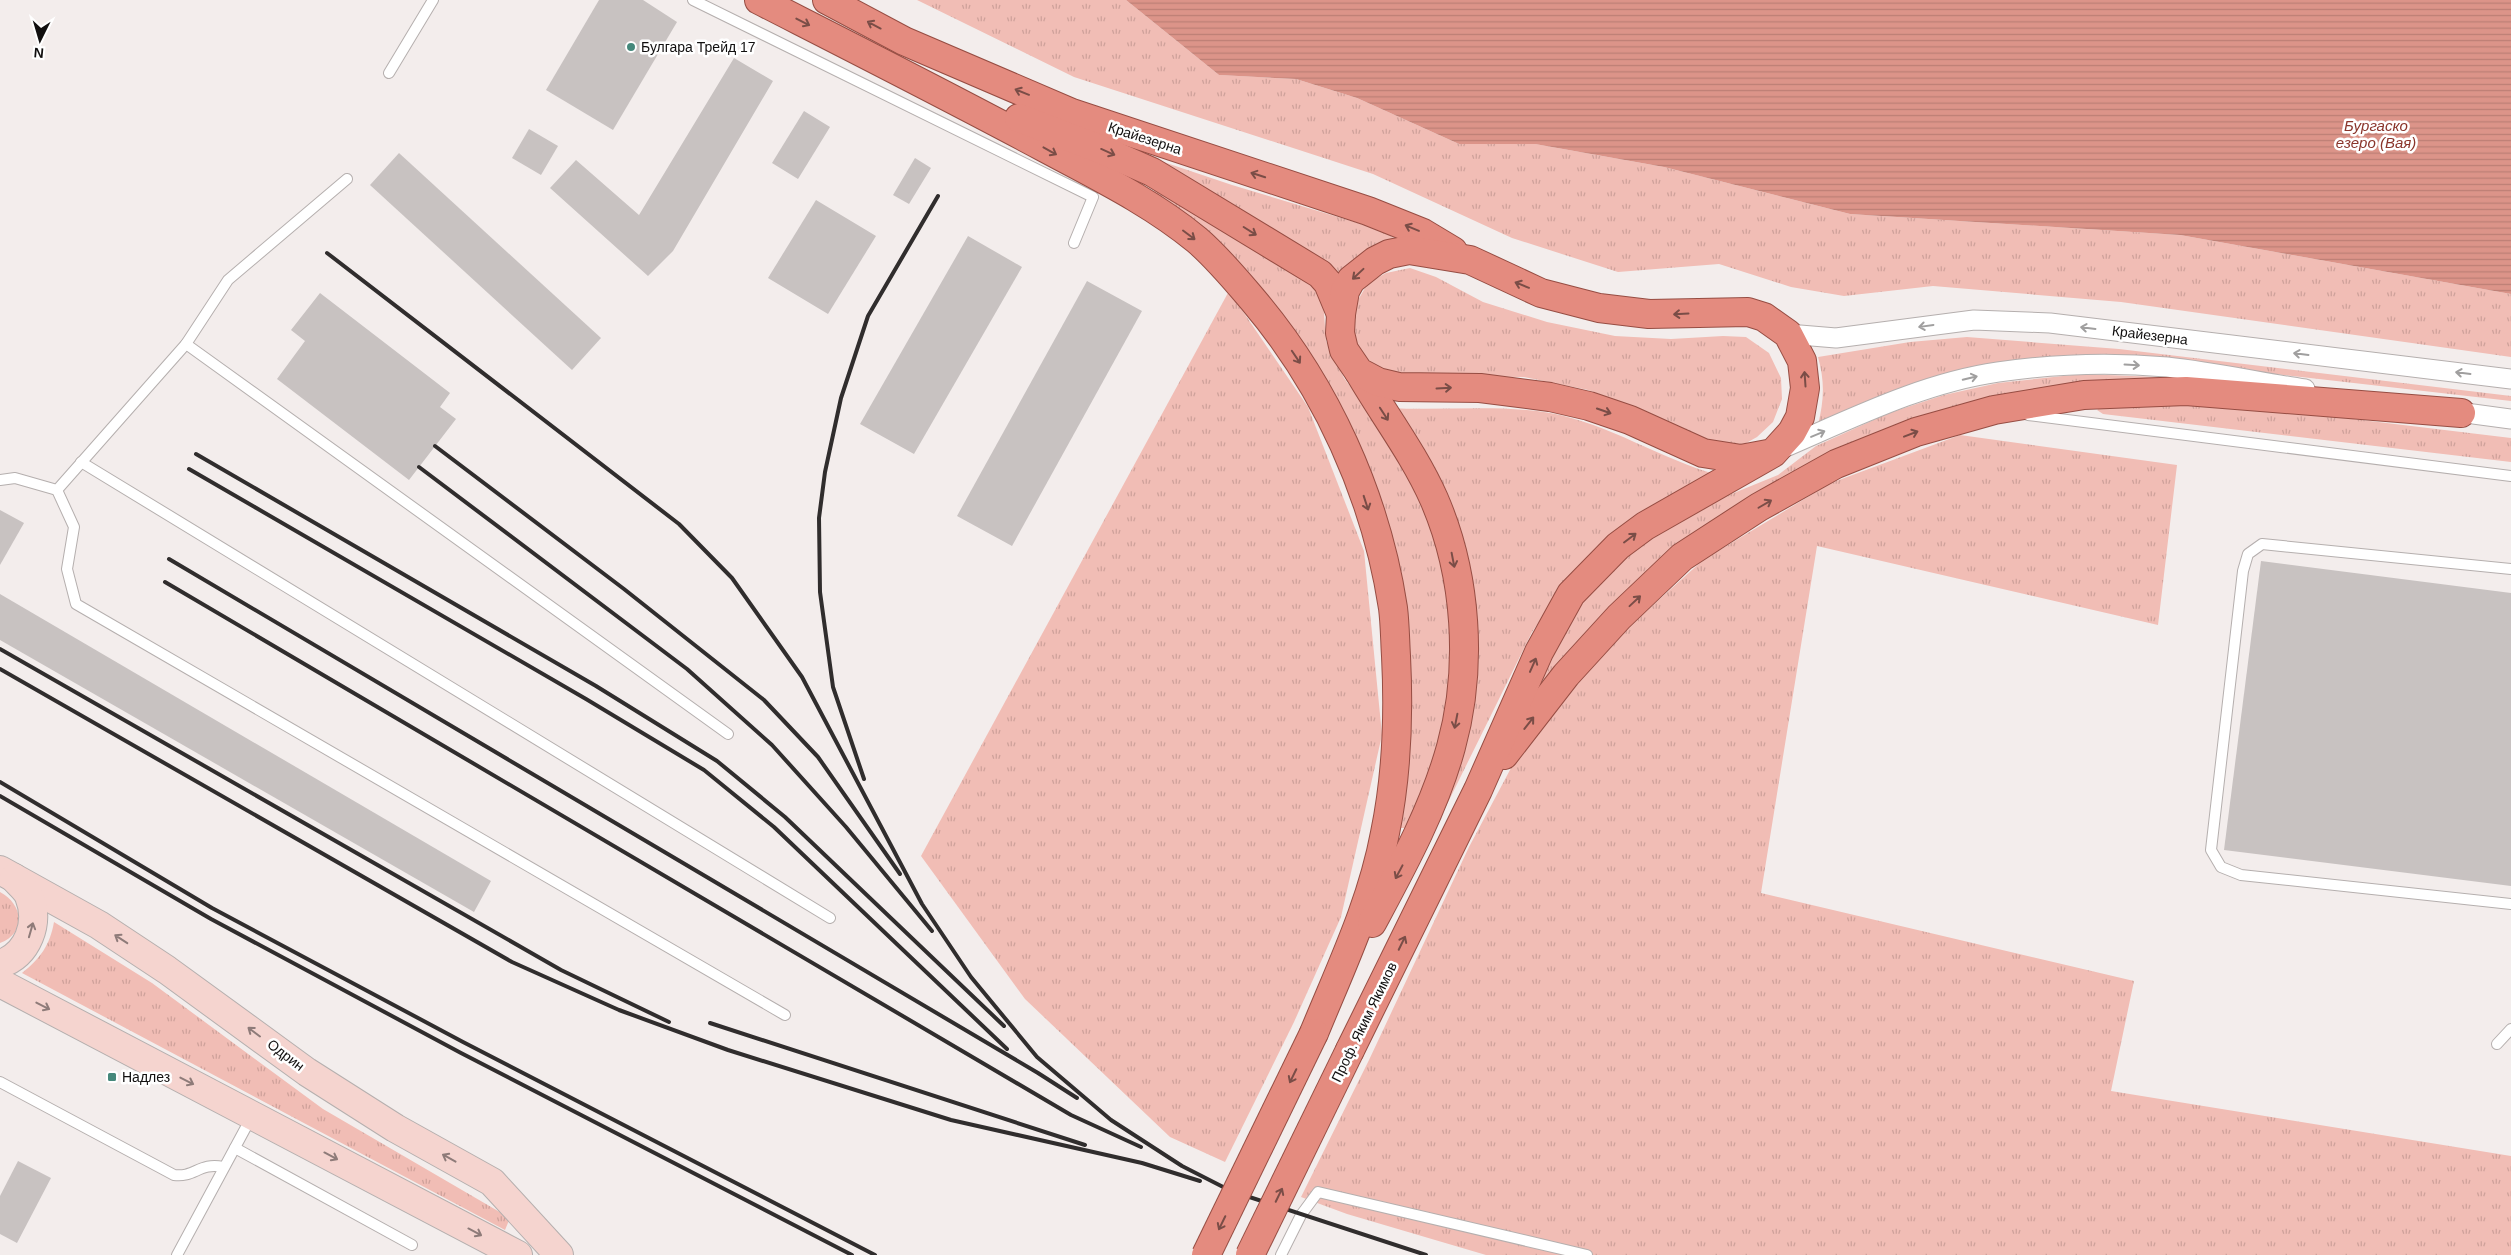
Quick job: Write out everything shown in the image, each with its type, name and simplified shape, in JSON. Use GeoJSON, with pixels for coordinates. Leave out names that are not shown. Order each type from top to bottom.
{"type":"FeatureCollection","features":[{"type":"Feature","properties":{"kind":"highway"},"geometry":{"type":"LineString","coordinates":[[759,0],[916,78],[1149,205],[1199,242],[1274,325],[1310,378],[1342,441],[1362,489],[1380,548],[1393,610],[1398,728],[1385,834],[1372,882],[1362,916],[1314,1033]]}},
{"type":"Feature","properties":{"kind":"highway","name":"Крайезерна"},"geometry":{"type":"LineString","coordinates":[[827,0],[904,41],[1072,113],[1368,211],[1423,233],[1470,260]]}},
{"type":"Feature","properties":{"kind":"highway"},"geometry":{"type":"LineString","coordinates":[[916,78],[1100,149],[1152,172],[1320,274],[1328,283],[1341,314]]}},
{"type":"Feature","properties":{"kind":"highway"},"geometry":{"type":"LineString","coordinates":[[1206,1255],[1314,1033],[1406,859],[1435,795],[1451,747],[1461,689],[1464,648],[1460,597],[1450,548],[1434,500],[1412,455],[1344,350],[1340,333],[1341,314],[1345,291],[1351,280],[1362,269],[1389,254],[1409,250],[1470,260],[1540,293],[1599,308],[1649,314],[1748,312],[1764,317],[1788,334],[1798,349],[1805,374],[1804,402],[1792,432],[1773,453],[1645,526],[1618,546],[1571,594],[1538,652],[1478,790]]}},
{"type":"Feature","properties":{"kind":"highway"},"geometry":{"type":"LineString","coordinates":[[1359,372],[1378,382],[1399,387],[1512,390],[1589,406],[1630,420],[1703,453],[1741,459],[1773,453]]}},
{"type":"Feature","properties":{"kind":"highway"},"geometry":{"type":"LineString","coordinates":[[1478,790],[1566,676],[1619,616],[1682,558],[1760,507],[1836,464],[1916,432],[1994,410],[2084,395],[2186,392],[2461,413]]}},
{"type":"Feature","properties":{"kind":"highway","name":"Проф. Яким Якимов"},"geometry":{"type":"LineString","coordinates":[[1250,1255],[1478,790]]}},
{"type":"Feature","properties":{"kind":"main road"},"geometry":{"type":"LineString","coordinates":[[0,964],[10,961],[28,943],[34,919],[29,895],[6,873]]}},
{"type":"Feature","properties":{"kind":"main road","name":"Одрин"},"geometry":{"type":"LineString","coordinates":[[6,873],[99,925],[307,1072],[395,1128],[492,1182],[558,1255]]}},
{"type":"Feature","properties":{"kind":"main road"},"geometry":{"type":"LineString","coordinates":[[0,983],[518,1255]]}},
{"type":"Feature","properties":{"kind":"street","name":"Крайезерна"},"geometry":{"type":"LineString","coordinates":[[1788,334],[1836,338],[1974,320],[2050,323],[2511,379]]}},
{"type":"Feature","properties":{"kind":"street"},"geometry":{"type":"LineString","coordinates":[[1773,453],[1898,399],[1937,386],[1996,372],[2112,364],[2168,368],[2511,420]]}},
{"type":"Feature","properties":{"kind":"lane"},"geometry":{"type":"LineString","coordinates":[[389,73],[433,0]]}},
{"type":"Feature","properties":{"kind":"lane"},"geometry":{"type":"LineString","coordinates":[[693,0],[1093,197],[1074,243]]}},
{"type":"Feature","properties":{"kind":"lane"},"geometry":{"type":"LineString","coordinates":[[57,490],[186,344],[228,280],[347,179]]}},
{"type":"Feature","properties":{"kind":"lane"},"geometry":{"type":"LineString","coordinates":[[186,344],[728,734]]}},
{"type":"Feature","properties":{"kind":"lane"},"geometry":{"type":"LineString","coordinates":[[1994,410],[2511,476]]}},
{"type":"Feature","properties":{"kind":"lane"},"geometry":{"type":"LineString","coordinates":[[81,462],[830,918]]}},
{"type":"Feature","properties":{"kind":"lane"},"geometry":{"type":"LineString","coordinates":[[0,480],[15,478],[57,490],[74,527],[67,569],[76,604],[785,1015]]}},
{"type":"Feature","properties":{"kind":"lane"},"geometry":{"type":"LineString","coordinates":[[2511,568],[2262,544],[2248,554],[2243,571],[2211,850],[2221,867],[2241,875],[2511,904]]}},
{"type":"Feature","properties":{"kind":"lane"},"geometry":{"type":"LineString","coordinates":[[2497,1044],[2511,1029]]}},
{"type":"Feature","properties":{"kind":"lane"},"geometry":{"type":"LineString","coordinates":[[0,1082],[174,1175],[184,1176],[202,1167],[213,1165],[223,1167]]}},
{"type":"Feature","properties":{"kind":"lane"},"geometry":{"type":"LineString","coordinates":[[177,1255],[223,1167],[253,1115]]}},
{"type":"Feature","properties":{"kind":"lane"},"geometry":{"type":"LineString","coordinates":[[235,1148],[412,1245]]}},
{"type":"Feature","properties":{"kind":"lane"},"geometry":{"type":"LineString","coordinates":[[1281,1255],[1301,1214],[1318,1192],[1587,1255]]}},
{"type":"Feature","properties":{"kind":"green space"},"geometry":{"type":"Polygon","coordinates":[[[917,0],[1126,0],[1219,75],[1296,79],[1357,98],[1459,144],[1535,144],[1664,167],[1850,214],[2180,235],[2511,294],[2511,357],[2121,302],[1933,286],[1844,296],[1791,287],[1719,264],[1618,272],[1512,238],[1373,174],[1074,77],[917,0]]]}},
{"type":"Feature","properties":{"kind":"green space"},"geometry":{"type":"Polygon","coordinates":[[[1113,145],[1232,185],[1381,230],[1400,242],[1380,246],[1364,254],[1350,265],[1337,281],[1113,145]]]}},
{"type":"Feature","properties":{"kind":"green space"},"geometry":{"type":"Polygon","coordinates":[[[1161,189],[1316,285],[1323,299],[1326,341],[1344,378],[1392,442],[1446,556],[1456,666],[1434,772],[1406,828],[1398,828],[1407,696],[1345,426],[1154,197],[1154,190],[1161,189]]]}},
{"type":"Feature","properties":{"kind":"green space"},"geometry":{"type":"Polygon","coordinates":[[[1410,268],[1436,277],[1483,302],[1547,322],[1615,336],[1671,339],[1723,336],[1746,337],[1769,353],[1781,378],[1782,399],[1773,422],[1757,437],[1741,446],[1700,440],[1648,412],[1588,390],[1524,377],[1393,376],[1373,365],[1357,346],[1353,324],[1355,305],[1368,283],[1386,273],[1410,268]]]}},
{"type":"Feature","properties":{"kind":"green space"},"geometry":{"type":"Polygon","coordinates":[[[1229,291],[1308,407],[1364,551],[1382,735],[1341,917],[1294,1022],[1225,1162],[1170,1137],[1025,999],[921,856],[1229,291]]]}},
{"type":"Feature","properties":{"kind":"green space"},"geometry":{"type":"Polygon","coordinates":[[[1967,337],[2119,349],[2511,396],[2511,401],[2109,355],[2075,356],[1818,425],[1823,391],[1818,357],[1910,342],[1967,337]]]}},
{"type":"Feature","properties":{"kind":"green space"},"geometry":{"type":"Polygon","coordinates":[[[2082,374],[2157,377],[2191,383],[2047,394],[1777,489],[1549,679],[1541,680],[1557,633],[1581,599],[1617,562],[1658,533],[1724,497],[1778,475],[1816,446],[1889,413],[1944,395],[1998,383],[2082,374]]]}},
{"type":"Feature","properties":{"kind":"green space"},"geometry":{"type":"Polygon","coordinates":[[[2192,405],[2295,412],[2511,438],[2511,462],[2103,414],[2097,410],[2103,406],[2192,405]]]}},
{"type":"Feature","properties":{"kind":"green space"},"geometry":{"type":"Polygon","coordinates":[[[1390,408],[1490,408],[1550,413],[1593,425],[1676,460],[1718,475],[1573,572],[1532,632],[1424,851],[1476,618],[1390,408]]]}},
{"type":"Feature","properties":{"kind":"green space"},"geometry":{"type":"Polygon","coordinates":[[[1960,435],[2177,465],[2158,625],[1817,546],[1761,893],[2134,981],[2111,1091],[2511,1156],[2511,1255],[1486,1255],[1347,1214],[1301,1197],[1369,1060],[1469,847],[1519,753],[1601,652],[1703,560],[1831,483],[1960,435]]]}},
{"type":"Feature","properties":{"kind":"green space"},"geometry":{"type":"Polygon","coordinates":[[[0,892],[8,897],[19,918],[15,932],[0,943],[0,892]]]}},
{"type":"Feature","properties":{"kind":"green space"},"geometry":{"type":"Polygon","coordinates":[[[54,922],[152,983],[323,1109],[510,1218],[505,1230],[22,973],[34,962],[47,945],[54,922]]]}},
{"type":"Feature","properties":{"kind":"water","name":"Бургаско езеро (Вая)"},"geometry":{"type":"Polygon","coordinates":[[[1126,0],[2511,0],[2511,294],[2180,235],[1850,214],[1664,167],[1535,144],[1459,144],[1357,98],[1296,79],[1219,75],[1126,0]]]}},
{"type":"Feature","properties":{"kind":"building"},"geometry":{"type":"Polygon","coordinates":[[[599,0],[643,0],[677,22],[613,130],[546,90],[599,0]]]}},
{"type":"Feature","properties":{"kind":"building"},"geometry":{"type":"Polygon","coordinates":[[[734,58],[773,81],[673,251],[648,276],[550,188],[576,160],[639,215],[734,58]]]}},
{"type":"Feature","properties":{"kind":"building"},"geometry":{"type":"Polygon","coordinates":[[[804,111],[830,127],[798,179],[772,163],[804,111]]]}},
{"type":"Feature","properties":{"kind":"building"},"geometry":{"type":"Polygon","coordinates":[[[529,129],[558,146],[541,175],[512,158],[529,129]]]}},
{"type":"Feature","properties":{"kind":"building"},"geometry":{"type":"Polygon","coordinates":[[[399,153],[601,338],[572,370],[370,185],[399,153]]]}},
{"type":"Feature","properties":{"kind":"building"},"geometry":{"type":"Polygon","coordinates":[[[915,158],[931,168],[909,204],[893,195],[915,158]]]}},
{"type":"Feature","properties":{"kind":"building"},"geometry":{"type":"Polygon","coordinates":[[[816,200],[876,236],[828,314],[768,278],[816,200]]]}},
{"type":"Feature","properties":{"kind":"building"},"geometry":{"type":"Polygon","coordinates":[[[968,236],[1022,267],[914,454],[860,424],[968,236]]]}},
{"type":"Feature","properties":{"kind":"building"},"geometry":{"type":"Polygon","coordinates":[[[1087,281],[1142,311],[1012,546],[957,516],[1087,281]]]}},
{"type":"Feature","properties":{"kind":"building"},"geometry":{"type":"Polygon","coordinates":[[[320,293],[450,393],[440,407],[456,419],[409,480],[277,379],[305,341],[291,330],[320,293]]]}},
{"type":"Feature","properties":{"kind":"building"},"geometry":{"type":"Polygon","coordinates":[[[0,510],[24,523],[0,565],[0,510]]]}},
{"type":"Feature","properties":{"kind":"building"},"geometry":{"type":"Polygon","coordinates":[[[2261,561],[2511,593],[2511,886],[2224,850],[2261,561]]]}},
{"type":"Feature","properties":{"kind":"building"},"geometry":{"type":"Polygon","coordinates":[[[0,594],[491,881],[474,912],[0,640],[0,594]]]}},
{"type":"Feature","properties":{"kind":"building"},"geometry":{"type":"Polygon","coordinates":[[[18,1161],[51,1178],[17,1243],[0,1234],[0,1196],[18,1161]]]}},
{"type":"Feature","properties":{"kind":"railway"},"geometry":{"type":"LineString","coordinates":[[864,779],[833,687],[820,592],[819,518],[825,472],[841,398],[868,316],[938,196]]}},
{"type":"Feature","properties":{"kind":"railway"},"geometry":{"type":"LineString","coordinates":[[327,253],[679,524],[732,578],[802,677],[922,904],[971,977],[1037,1057],[1111,1120],[1182,1166],[1231,1191],[1426,1255]]}},
{"type":"Feature","properties":{"kind":"railway"},"geometry":{"type":"LineString","coordinates":[[435,446],[624,589],[764,700],[818,757],[900,874]]}},
{"type":"Feature","properties":{"kind":"railway"},"geometry":{"type":"LineString","coordinates":[[196,454],[596,686],[717,761],[785,817],[1004,1026]]}},
{"type":"Feature","properties":{"kind":"railway"},"geometry":{"type":"LineString","coordinates":[[419,467],[687,669],[772,745],[846,827],[932,931]]}},
{"type":"Feature","properties":{"kind":"railway"},"geometry":{"type":"LineString","coordinates":[[189,469],[586,699],[704,770],[774,827],[1007,1049]]}},
{"type":"Feature","properties":{"kind":"railway"},"geometry":{"type":"LineString","coordinates":[[169,559],[1038,1073],[1077,1098]]}},
{"type":"Feature","properties":{"kind":"railway"},"geometry":{"type":"LineString","coordinates":[[165,582],[1071,1115],[1141,1147]]}},
{"type":"Feature","properties":{"kind":"railway"},"geometry":{"type":"LineString","coordinates":[[0,649],[561,970],[669,1022]]}},
{"type":"Feature","properties":{"kind":"railway"},"geometry":{"type":"LineString","coordinates":[[0,669],[512,962],[619,1010],[728,1050],[951,1120],[1142,1163],[1200,1181]]}},
{"type":"Feature","properties":{"kind":"railway"},"geometry":{"type":"LineString","coordinates":[[0,782],[212,908],[463,1042],[875,1255]]}},
{"type":"Feature","properties":{"kind":"railway"},"geometry":{"type":"LineString","coordinates":[[0,796],[211,919],[461,1053],[852,1255]]}},
{"type":"Feature","properties":{"kind":"railway"},"geometry":{"type":"LineString","coordinates":[[710,1023],[1085,1145]]}},
{"type":"Feature","properties":{"kind":"place","name":"Булгара Трейд 17"},"geometry":{"type":"Point","coordinates":[631,47]}},
{"type":"Feature","properties":{"kind":"place","name":"Надлез"},"geometry":{"type":"Point","coordinates":[112,1077]}}]}
